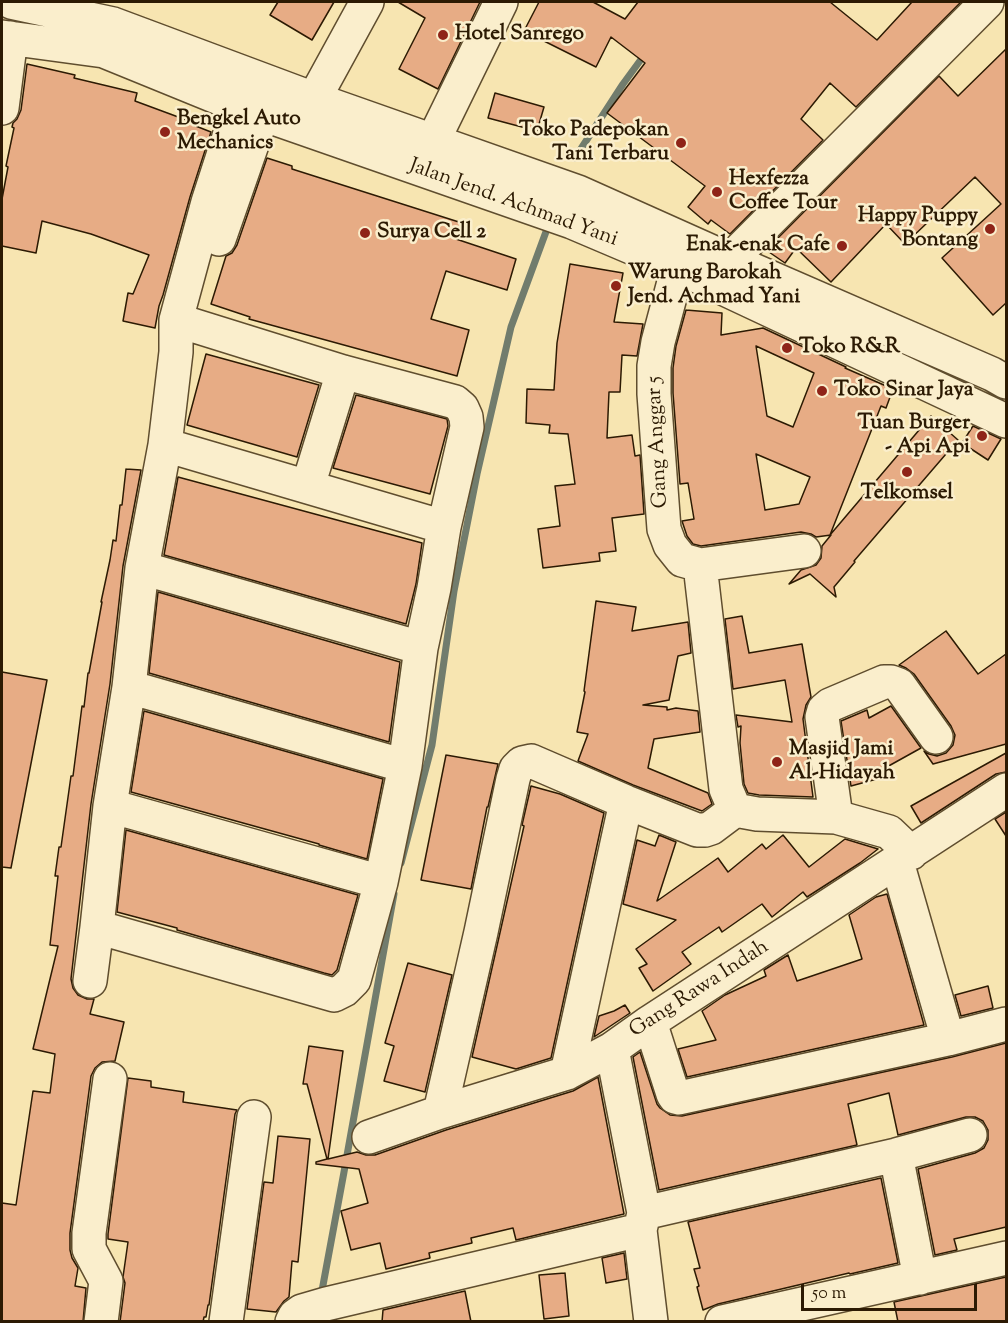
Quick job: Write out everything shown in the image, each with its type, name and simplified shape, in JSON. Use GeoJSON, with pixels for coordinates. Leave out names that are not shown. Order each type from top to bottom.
{"type":"FeatureCollection","features":[{"type":"Feature","properties":{"kind":"street","name":"Jalan Jend. Achmad Yani"},"geometry":{"type":"LineString","coordinates":[[11,2],[105,25],[433,141],[549,198],[572,222],[678,267],[1006,421]]}},
{"type":"Feature","properties":{"kind":"street"},"geometry":{"type":"LineString","coordinates":[[314,99],[368,2]]}},
{"type":"Feature","properties":{"kind":"street"},"geometry":{"type":"LineString","coordinates":[[433,141],[501,2]]}},
{"type":"Feature","properties":{"kind":"street"},"geometry":{"type":"LineString","coordinates":[[730,260],[987,2]]}},
{"type":"Feature","properties":{"kind":"street","name":"Jalan Jend. Achmad Yani"},"geometry":{"type":"LineString","coordinates":[[6,37],[105,25],[251,109],[549,198],[578,192],[730,260],[1002,372]]}},
{"type":"Feature","properties":{"kind":"street"},"geometry":{"type":"LineString","coordinates":[[2,108],[6,37]]}},
{"type":"Feature","properties":{"kind":"street"},"geometry":{"type":"LineString","coordinates":[[90,981],[98,927],[110,806],[129,687],[142,568],[165,445],[180,332],[208,202],[251,109]]}},
{"type":"Feature","properties":{"kind":"street","name":"Gang Anggar 5"},"geometry":{"type":"LineString","coordinates":[[678,267],[658,342],[654,366],[654,394],[664,529],[670,545],[682,560],[700,565]]}},
{"type":"Feature","properties":{"kind":"street"},"geometry":{"type":"LineString","coordinates":[[98,927],[334,995],[344,990],[354,980],[381,882],[405,766],[421,648],[444,527],[467,427],[462,408],[455,402],[180,332]]}},
{"type":"Feature","properties":{"kind":"street"},"geometry":{"type":"LineString","coordinates":[[308,486],[343,372]]}},
{"type":"Feature","properties":{"kind":"street"},"geometry":{"type":"LineString","coordinates":[[165,445],[444,527]]}},
{"type":"Feature","properties":{"kind":"street"},"geometry":{"type":"LineString","coordinates":[[735,810],[726,789],[700,565],[804,551]]}},
{"type":"Feature","properties":{"kind":"street"},"geometry":{"type":"LineString","coordinates":[[142,568],[421,648]]}},
{"type":"Feature","properties":{"kind":"street"},"geometry":{"type":"LineString","coordinates":[[836,817],[822,717],[824,710],[830,705],[884,682],[891,682],[899,685],[936,737]]}},
{"type":"Feature","properties":{"kind":"street"},"geometry":{"type":"LineString","coordinates":[[129,687],[405,766]]}},
{"type":"Feature","properties":{"kind":"street"},"geometry":{"type":"LineString","coordinates":[[440,1112],[513,779],[516,769],[531,761],[697,830],[711,828],[735,810],[757,814],[836,817],[889,832],[904,858],[948,1039]]}},
{"type":"Feature","properties":{"kind":"street","name":"Gang Rawa Indah"},"geometry":{"type":"LineString","coordinates":[[369,1137],[440,1112],[567,1073],[612,1048],[1006,790]]}},
{"type":"Feature","properties":{"kind":"street"},"geometry":{"type":"LineString","coordinates":[[567,1073],[626,802]]}},
{"type":"Feature","properties":{"kind":"street"},"geometry":{"type":"LineString","coordinates":[[110,806],[381,882]]}},
{"type":"Feature","properties":{"kind":"street"},"geometry":{"type":"LineString","coordinates":[[650,1022],[673,1094],[679,1098],[948,1039],[1006,1024]]}},
{"type":"Feature","properties":{"kind":"street"},"geometry":{"type":"LineString","coordinates":[[612,1048],[642,1221],[651,1322]]}},
{"type":"Feature","properties":{"kind":"street"},"geometry":{"type":"LineString","coordinates":[[100,1322],[106,1281],[89,1249],[89,1233],[110,1079]]}},
{"type":"Feature","properties":{"kind":"street"},"geometry":{"type":"LineString","coordinates":[[226,1322],[254,1117]]}},
{"type":"Feature","properties":{"kind":"street"},"geometry":{"type":"LineString","coordinates":[[307,1312],[970,1135]]}},
{"type":"Feature","properties":{"kind":"street"},"geometry":{"type":"LineString","coordinates":[[896,1155],[920,1278]]}},
{"type":"Feature","properties":{"kind":"street"},"geometry":{"type":"LineString","coordinates":[[722,1322],[1006,1258]]}},
{"type":"Feature","properties":{"kind":"building"},"geometry":{"type":"Polygon","coordinates":[[[278,2],[334,2],[312,40],[270,15],[278,2]]]}},
{"type":"Feature","properties":{"kind":"building","name":"Hotel Sanrego"},"geometry":{"type":"Polygon","coordinates":[[[398,2],[480,2],[438,89],[399,69],[425,18],[398,2]]]}},
{"type":"Feature","properties":{"kind":"building"},"geometry":{"type":"Polygon","coordinates":[[[539,2],[593,2],[625,19],[638,2],[830,2],[877,40],[912,2],[961,2],[856,107],[830,83],[801,119],[823,140],[730,234],[711,220],[708,224],[688,207],[705,186],[607,113],[645,63],[611,37],[596,67],[524,31],[539,2]]]}},
{"type":"Feature","properties":{"kind":"building"},"geometry":{"type":"Polygon","coordinates":[[[1006,49],[1006,303],[993,315],[942,258],[1001,204],[975,177],[905,244],[886,224],[831,282],[796,248],[785,263],[766,250],[939,76],[958,96],[1006,49]]]}},
{"type":"Feature","properties":{"kind":"building"},"geometry":{"type":"Polygon","coordinates":[[[27,64],[137,93],[135,101],[189,121],[188,123],[211,132],[190,197],[159,306],[155,328],[123,321],[128,293],[133,294],[149,255],[91,234],[42,221],[36,253],[2,246],[2,199],[8,167],[6,166],[13,123],[21,110],[27,64]]]}},
{"type":"Feature","properties":{"kind":"building"},"geometry":{"type":"Polygon","coordinates":[[[495,93],[544,107],[537,131],[488,118],[495,93]]]}},
{"type":"Feature","properties":{"kind":"building"},"geometry":{"type":"Polygon","coordinates":[[[267,158],[292,166],[292,169],[462,223],[456,239],[516,259],[507,290],[446,271],[431,319],[469,330],[457,376],[249,319],[250,317],[211,304],[226,256],[232,253],[237,245],[267,158]]]}},
{"type":"Feature","properties":{"kind":"building"},"geometry":{"type":"Polygon","coordinates":[[[570,264],[623,273],[614,322],[643,324],[637,356],[622,355],[620,392],[609,392],[607,438],[632,435],[635,456],[640,455],[644,514],[612,518],[616,551],[599,553],[600,561],[543,568],[538,529],[560,526],[555,486],[575,484],[568,434],[549,433],[550,425],[526,423],[527,389],[554,390],[557,343],[570,264]]]}},
{"type":"Feature","properties":{"kind":"building"},"geometry":{"type":"Polygon","coordinates":[[[686,310],[722,313],[721,335],[763,328],[893,389],[886,408],[881,406],[830,535],[931,416],[958,440],[854,561],[834,587],[836,597],[810,574],[789,584],[801,570],[816,565],[821,558],[822,546],[831,535],[816,537],[801,532],[701,546],[693,544],[687,536],[682,521],[694,519],[688,483],[680,484],[673,393],[676,346],[686,310]],[[756,346],[767,416],[793,427],[814,373],[756,346]],[[756,454],[765,510],[799,504],[810,477],[756,454]]]}},
{"type":"Feature","properties":{"kind":"building"},"geometry":{"type":"Polygon","coordinates":[[[206,354],[319,385],[297,457],[187,425],[206,354]]]}},
{"type":"Feature","properties":{"kind":"building"},"geometry":{"type":"Polygon","coordinates":[[[356,395],[447,419],[448,426],[430,494],[333,468],[356,395]]]}},
{"type":"Feature","properties":{"kind":"building"},"geometry":{"type":"Polygon","coordinates":[[[973,426],[1001,439],[988,460],[962,443],[973,426]]]}},
{"type":"Feature","properties":{"kind":"building"},"geometry":{"type":"Polygon","coordinates":[[[126,469],[141,470],[123,566],[110,684],[91,804],[71,979],[78,995],[94,999],[90,1014],[124,1022],[115,1061],[102,1062],[91,1076],[70,1233],[70,1250],[78,1268],[75,1286],[86,1288],[83,1322],[2,1322],[2,1203],[16,1205],[33,1091],[50,1093],[55,1054],[33,1049],[58,946],[50,945],[59,847],[61,847],[82,706],[84,707],[101,602],[113,540],[116,541],[126,469]]]}},
{"type":"Feature","properties":{"kind":"building"},"geometry":{"type":"Polygon","coordinates":[[[178,477],[422,543],[416,584],[406,624],[164,555],[178,477]]]}},
{"type":"Feature","properties":{"kind":"building"},"geometry":{"type":"Polygon","coordinates":[[[158,592],[400,662],[389,742],[149,673],[158,592]]]}},
{"type":"Feature","properties":{"kind":"building"},"geometry":{"type":"Polygon","coordinates":[[[596,601],[636,607],[632,631],[688,622],[691,653],[678,656],[669,700],[643,705],[667,707],[667,710],[676,708],[698,711],[700,732],[654,739],[648,768],[708,793],[712,804],[702,811],[578,761],[588,734],[577,732],[585,692],[596,601]]]}},
{"type":"Feature","properties":{"kind":"building"},"geometry":{"type":"Polygon","coordinates":[[[742,616],[749,653],[802,644],[811,697],[806,705],[803,719],[813,797],[748,793],[744,784],[740,743],[741,726],[738,727],[736,715],[792,722],[785,680],[733,689],[725,619],[742,616]]]}},
{"type":"Feature","properties":{"kind":"building"},"geometry":{"type":"Polygon","coordinates":[[[946,631],[978,674],[1006,654],[1006,744],[933,764],[924,751],[937,756],[946,753],[953,745],[955,735],[914,674],[899,665],[946,631]]]}},
{"type":"Feature","properties":{"kind":"building"},"geometry":{"type":"Polygon","coordinates":[[[2,672],[47,680],[11,868],[2,867],[2,672]]]}},
{"type":"Feature","properties":{"kind":"building"},"geometry":{"type":"Polygon","coordinates":[[[891,706],[921,748],[885,768],[888,776],[851,786],[841,721],[867,710],[869,718],[891,706]]]}},
{"type":"Feature","properties":{"kind":"building"},"geometry":{"type":"Polygon","coordinates":[[[144,711],[383,779],[367,859],[131,792],[144,711]]]}},
{"type":"Feature","properties":{"kind":"building"},"geometry":{"type":"Polygon","coordinates":[[[1006,753],[1006,772],[996,774],[921,823],[911,806],[1006,753]]]}},
{"type":"Feature","properties":{"kind":"building"},"geometry":{"type":"Polygon","coordinates":[[[446,755],[498,764],[471,889],[421,880],[446,755]]]}},
{"type":"Feature","properties":{"kind":"building"},"geometry":{"type":"Polygon","coordinates":[[[531,786],[560,794],[604,813],[551,1058],[516,1069],[472,1057],[531,786]]]}},
{"type":"Feature","properties":{"kind":"building"},"geometry":{"type":"Polygon","coordinates":[[[1006,812],[1006,836],[995,819],[1006,812]]]}},
{"type":"Feature","properties":{"kind":"building"},"geometry":{"type":"Polygon","coordinates":[[[126,830],[358,895],[337,970],[332,975],[324,973],[117,912],[126,830]]]}},
{"type":"Feature","properties":{"kind":"building"},"geometry":{"type":"Polygon","coordinates":[[[659,835],[676,842],[657,901],[718,858],[728,872],[762,844],[766,849],[783,835],[809,867],[845,839],[878,849],[807,897],[803,892],[772,917],[762,904],[722,932],[719,927],[682,952],[691,964],[653,991],[639,968],[647,964],[636,949],[676,920],[623,904],[637,840],[655,846],[659,835]]]}},
{"type":"Feature","properties":{"kind":"building"},"geometry":{"type":"Polygon","coordinates":[[[887,894],[924,1025],[687,1077],[678,1049],[716,1040],[702,1011],[725,995],[766,976],[764,970],[788,955],[797,981],[862,959],[849,915],[876,897],[887,894]]]}},
{"type":"Feature","properties":{"kind":"building"},"geometry":{"type":"Polygon","coordinates":[[[408,963],[452,975],[425,1092],[384,1081],[394,1046],[385,1043],[408,963]]]}},
{"type":"Feature","properties":{"kind":"building"},"geometry":{"type":"Polygon","coordinates":[[[988,986],[993,1008],[961,1016],[955,995],[988,986]]]}},
{"type":"Feature","properties":{"kind":"building"},"geometry":{"type":"Polygon","coordinates":[[[625,1005],[630,1013],[594,1037],[599,1016],[625,1005]]]}},
{"type":"Feature","properties":{"kind":"building"},"geometry":{"type":"Polygon","coordinates":[[[1006,1043],[1006,1227],[954,1239],[957,1250],[935,1255],[918,1169],[975,1153],[984,1148],[988,1140],[988,1130],[983,1121],[975,1117],[966,1117],[898,1135],[889,1093],[848,1104],[857,1145],[659,1190],[633,1057],[640,1052],[657,1104],[670,1115],[682,1116],[1006,1043]]]}},
{"type":"Feature","properties":{"kind":"building"},"geometry":{"type":"Polygon","coordinates":[[[309,1046],[343,1051],[328,1159],[357,1152],[375,1155],[446,1130],[573,1091],[598,1077],[624,1214],[516,1240],[513,1228],[471,1238],[472,1243],[429,1253],[430,1258],[386,1269],[380,1243],[351,1250],[341,1211],[368,1203],[359,1169],[316,1164],[316,1162],[327,1159],[307,1084],[303,1084],[309,1046]]]}},
{"type":"Feature","properties":{"kind":"building"},"geometry":{"type":"Polygon","coordinates":[[[128,1078],[151,1081],[151,1087],[184,1092],[183,1102],[237,1110],[209,1305],[203,1322],[120,1322],[128,1242],[108,1239],[108,1234],[128,1078]]]}},
{"type":"Feature","properties":{"kind":"building"},"geometry":{"type":"Polygon","coordinates":[[[278,1136],[310,1139],[298,1262],[292,1261],[289,1297],[276,1312],[247,1309],[264,1182],[273,1183],[278,1136]]]}},
{"type":"Feature","properties":{"kind":"building"},"geometry":{"type":"Polygon","coordinates":[[[881,1178],[898,1263],[718,1304],[703,1310],[694,1269],[700,1268],[688,1222],[881,1178]]]}},
{"type":"Feature","properties":{"kind":"building"},"geometry":{"type":"Polygon","coordinates":[[[624,1253],[627,1279],[606,1283],[602,1258],[624,1253]]]}},
{"type":"Feature","properties":{"kind":"building"},"geometry":{"type":"Polygon","coordinates":[[[565,1273],[569,1316],[544,1319],[539,1275],[565,1273]]]}},
{"type":"Feature","properties":{"kind":"building"},"geometry":{"type":"Polygon","coordinates":[[[1006,1277],[1006,1322],[898,1322],[894,1302],[1006,1277]]]}},
{"type":"Feature","properties":{"kind":"building"},"geometry":{"type":"Polygon","coordinates":[[[465,1291],[471,1322],[382,1322],[383,1310],[465,1291]]]}},
{"type":"Feature","properties":{"kind":"waterway"},"geometry":{"type":"LineString","coordinates":[[575,158],[645,54]]}},
{"type":"Feature","properties":{"kind":"waterway"},"geometry":{"type":"LineString","coordinates":[[401,863],[432,745],[454,591],[477,474],[511,327],[547,229]]}},
{"type":"Feature","properties":{"kind":"waterway"},"geometry":{"type":"LineString","coordinates":[[321,1296],[394,894]]}},
{"type":"Feature","properties":{"kind":"place","name":"Hotel Sanrego"},"geometry":{"type":"Point","coordinates":[443,35]}},
{"type":"Feature","properties":{"kind":"place","name":"Bengkel Auto Mechanics"},"geometry":{"type":"Point","coordinates":[165,132]}},
{"type":"Feature","properties":{"kind":"place","name":"Toko Padepokan Tani Terbaru"},"geometry":{"type":"Point","coordinates":[681,143]}},
{"type":"Feature","properties":{"kind":"place","name":"Hexfezza Coffee Tour"},"geometry":{"type":"Point","coordinates":[717,192]}},
{"type":"Feature","properties":{"kind":"place","name":"Happy Puppy Bontang"},"geometry":{"type":"Point","coordinates":[990,229]}},
{"type":"Feature","properties":{"kind":"place","name":"Surya Cell 2"},"geometry":{"type":"Point","coordinates":[365,233]}},
{"type":"Feature","properties":{"kind":"place","name":"Enak-enak Cafe"},"geometry":{"type":"Point","coordinates":[842,246]}},
{"type":"Feature","properties":{"kind":"place","name":"Warung Barokah Jend. Achmad Yani"},"geometry":{"type":"Point","coordinates":[616,286]}},
{"type":"Feature","properties":{"kind":"place","name":"Toko R&R"},"geometry":{"type":"Point","coordinates":[787,348]}},
{"type":"Feature","properties":{"kind":"place","name":"Toko Sinar Jaya"},"geometry":{"type":"Point","coordinates":[822,391]}},
{"type":"Feature","properties":{"kind":"place","name":"Tuan Burger - Api Api"},"geometry":{"type":"Point","coordinates":[982,436]}},
{"type":"Feature","properties":{"kind":"place","name":"Telkomsel"},"geometry":{"type":"Point","coordinates":[907,472]}},
{"type":"Feature","properties":{"kind":"place","name":"Masjid Jami Al-Hidayah"},"geometry":{"type":"Point","coordinates":[777,762]}}]}
